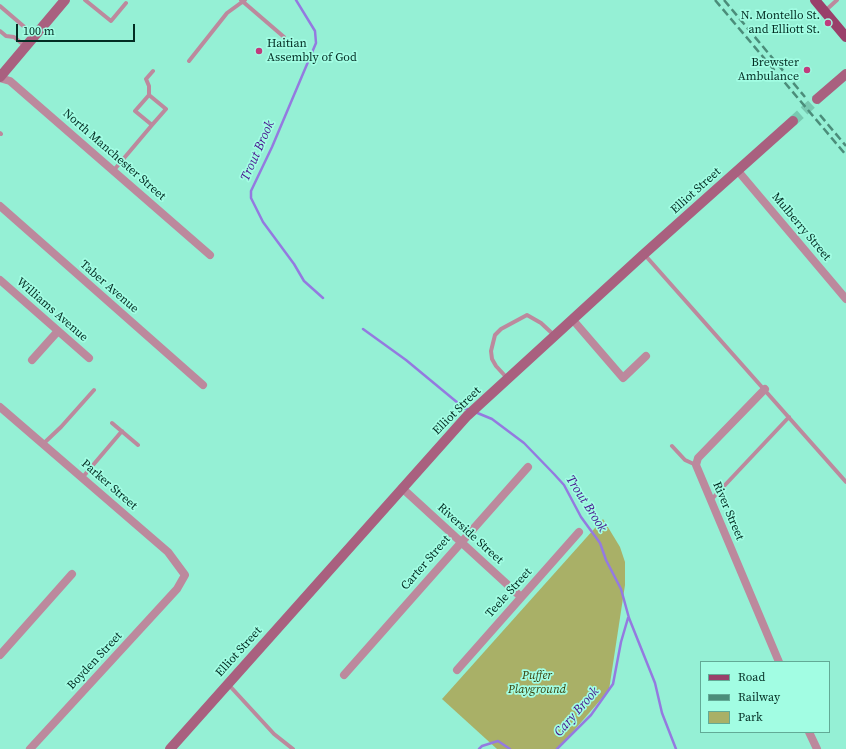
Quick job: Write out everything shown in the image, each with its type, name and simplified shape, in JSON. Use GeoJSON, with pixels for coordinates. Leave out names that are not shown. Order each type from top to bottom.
{"type":"FeatureCollection","features":[{"type":"Feature","properties":{"kind":"main road"},"geometry":{"type":"LineString","coordinates":[[815,0],[846,37]]}},
{"type":"Feature","properties":{"kind":"street"},"geometry":{"type":"LineString","coordinates":[[0,77],[65,0]]}},
{"type":"Feature","properties":{"kind":"street"},"geometry":{"type":"LineString","coordinates":[[818,99],[846,74]]}},
{"type":"Feature","properties":{"kind":"street","name":"North Manchester Street"},"geometry":{"type":"LineString","coordinates":[[0,77],[10,81],[210,255]]}},
{"type":"Feature","properties":{"kind":"street","name":"Elliot Street"},"geometry":{"type":"LineString","coordinates":[[170,749],[467,416],[644,254],[793,121]]}},
{"type":"Feature","properties":{"kind":"street","name":"Mulberry Street"},"geometry":{"type":"LineString","coordinates":[[738,171],[846,299]]}},
{"type":"Feature","properties":{"kind":"street","name":"Taber Avenue"},"geometry":{"type":"LineString","coordinates":[[0,206],[203,385]]}},
{"type":"Feature","properties":{"kind":"street","name":"Williams Avenue"},"geometry":{"type":"LineString","coordinates":[[0,280],[89,358]]}},
{"type":"Feature","properties":{"kind":"street"},"geometry":{"type":"LineString","coordinates":[[573,320],[623,378],[646,356]]}},
{"type":"Feature","properties":{"kind":"street"},"geometry":{"type":"LineString","coordinates":[[32,360],[58,331]]}},
{"type":"Feature","properties":{"kind":"street"},"geometry":{"type":"LineString","coordinates":[[696,464],[698,458],[765,389]]}},
{"type":"Feature","properties":{"kind":"street","name":"Parker Street"},"geometry":{"type":"LineString","coordinates":[[0,407],[168,552],[185,575],[177,589]]}},
{"type":"Feature","properties":{"kind":"street","name":"River Street"},"geometry":{"type":"LineString","coordinates":[[696,464],[710,501],[779,661]]}},
{"type":"Feature","properties":{"kind":"street","name":"Carter Street"},"geometry":{"type":"LineString","coordinates":[[344,675],[460,542],[528,467]]}},
{"type":"Feature","properties":{"kind":"street","name":"Riverside Street"},"geometry":{"type":"LineString","coordinates":[[402,488],[521,597]]}},
{"type":"Feature","properties":{"kind":"street","name":"Teele Street"},"geometry":{"type":"LineString","coordinates":[[457,670],[579,532]]}},
{"type":"Feature","properties":{"kind":"street"},"geometry":{"type":"LineString","coordinates":[[0,655],[72,574]]}},
{"type":"Feature","properties":{"kind":"street","name":"Boyden Street"},"geometry":{"type":"LineString","coordinates":[[30,749],[177,589]]}},
{"type":"Feature","properties":{"kind":"street"},"geometry":{"type":"LineString","coordinates":[[809,733],[817,749]]}},
{"type":"Feature","properties":{"kind":"lane"},"geometry":{"type":"LineString","coordinates":[[85,0],[111,21],[126,3]]}},
{"type":"Feature","properties":{"kind":"lane"},"geometry":{"type":"LineString","coordinates":[[824,11],[837,0]]}},
{"type":"Feature","properties":{"kind":"lane"},"geometry":{"type":"LineString","coordinates":[[189,61],[227,13],[243,1],[284,37]]}},
{"type":"Feature","properties":{"kind":"lane"},"geometry":{"type":"LineString","coordinates":[[0,6],[35,36]]}},
{"type":"Feature","properties":{"kind":"lane"},"geometry":{"type":"LineString","coordinates":[[0,31],[6,36],[14,37],[26,47]]}},
{"type":"Feature","properties":{"kind":"lane"},"geometry":{"type":"LineString","coordinates":[[152,125],[135,112],[149,95],[149,86],[146,79],[153,71]]}},
{"type":"Feature","properties":{"kind":"lane"},"geometry":{"type":"LineString","coordinates":[[114,170],[166,109],[149,95]]}},
{"type":"Feature","properties":{"kind":"lane"},"geometry":{"type":"LineString","coordinates":[[644,254],[846,482]]}},
{"type":"Feature","properties":{"kind":"lane"},"geometry":{"type":"LineString","coordinates":[[508,379],[496,366],[492,355],[492,343],[495,335],[500,329],[527,315],[541,323],[555,337]]}},
{"type":"Feature","properties":{"kind":"lane"},"geometry":{"type":"LineString","coordinates":[[43,444],[61,427],[94,390]]}},
{"type":"Feature","properties":{"kind":"lane"},"geometry":{"type":"LineString","coordinates":[[710,501],[789,417]]}},
{"type":"Feature","properties":{"kind":"lane"},"geometry":{"type":"LineString","coordinates":[[112,423],[138,445]]}},
{"type":"Feature","properties":{"kind":"lane"},"geometry":{"type":"LineString","coordinates":[[82,478],[122,431]]}},
{"type":"Feature","properties":{"kind":"lane"},"geometry":{"type":"LineString","coordinates":[[672,446],[685,460],[696,464]]}},
{"type":"Feature","properties":{"kind":"lane"},"geometry":{"type":"LineString","coordinates":[[228,684],[274,734],[293,749]]}},
{"type":"Feature","properties":{"kind":"green space","name":"Puffer Playground"},"geometry":{"type":"Polygon","coordinates":[[[603,519],[620,547],[625,562],[625,585],[609,690],[558,749],[497,749],[442,699],[603,519]]]}},
{"type":"Feature","properties":{"kind":"waterway","name":"Trout Brook"},"geometry":{"type":"LineString","coordinates":[[296,0],[315,31],[316,43],[272,147],[251,191],[251,198],[263,222],[294,264],[304,281],[323,298]]}},
{"type":"Feature","properties":{"kind":"waterway","name":"Trout Brook"},"geometry":{"type":"LineString","coordinates":[[363,329],[406,360],[464,408],[470,410]]}},
{"type":"Feature","properties":{"kind":"waterway","name":"Trout Brook"},"geometry":{"type":"LineString","coordinates":[[475,412],[492,419],[524,443],[554,474],[564,485],[581,517],[600,543],[606,560],[621,589],[629,618],[655,683],[662,713],[676,749]]}},
{"type":"Feature","properties":{"kind":"waterway","name":"Cary Brook"},"geometry":{"type":"LineString","coordinates":[[557,749],[591,715],[613,684],[621,642],[628,618]]}},
{"type":"Feature","properties":{"kind":"waterway","name":"Cary Brook"},"geometry":{"type":"LineString","coordinates":[[479,749],[482,746],[498,741],[510,749]]}},
{"type":"Feature","properties":{"kind":"tunnel"},"geometry":{"type":"LineString","coordinates":[[793,121],[817,99]]}},
{"type":"Feature","properties":{"kind":"railway"},"geometry":{"type":"LineString","coordinates":[[715,0],[846,155]]}},
{"type":"Feature","properties":{"kind":"railway"},"geometry":{"type":"LineString","coordinates":[[724,0],[805,97]]}},
{"type":"Feature","properties":{"kind":"railway"},"geometry":{"type":"LineString","coordinates":[[820,115],[846,146]]}},
{"type":"Feature","properties":{"kind":"place","name":"N. Montello St. and Elliott St."},"geometry":{"type":"Point","coordinates":[828,23]}},
{"type":"Feature","properties":{"kind":"place","name":"Haitian Assembly of God"},"geometry":{"type":"Point","coordinates":[259,51]}},
{"type":"Feature","properties":{"kind":"place","name":"Brewster Ambulance"},"geometry":{"type":"Point","coordinates":[807,70]}}]}
